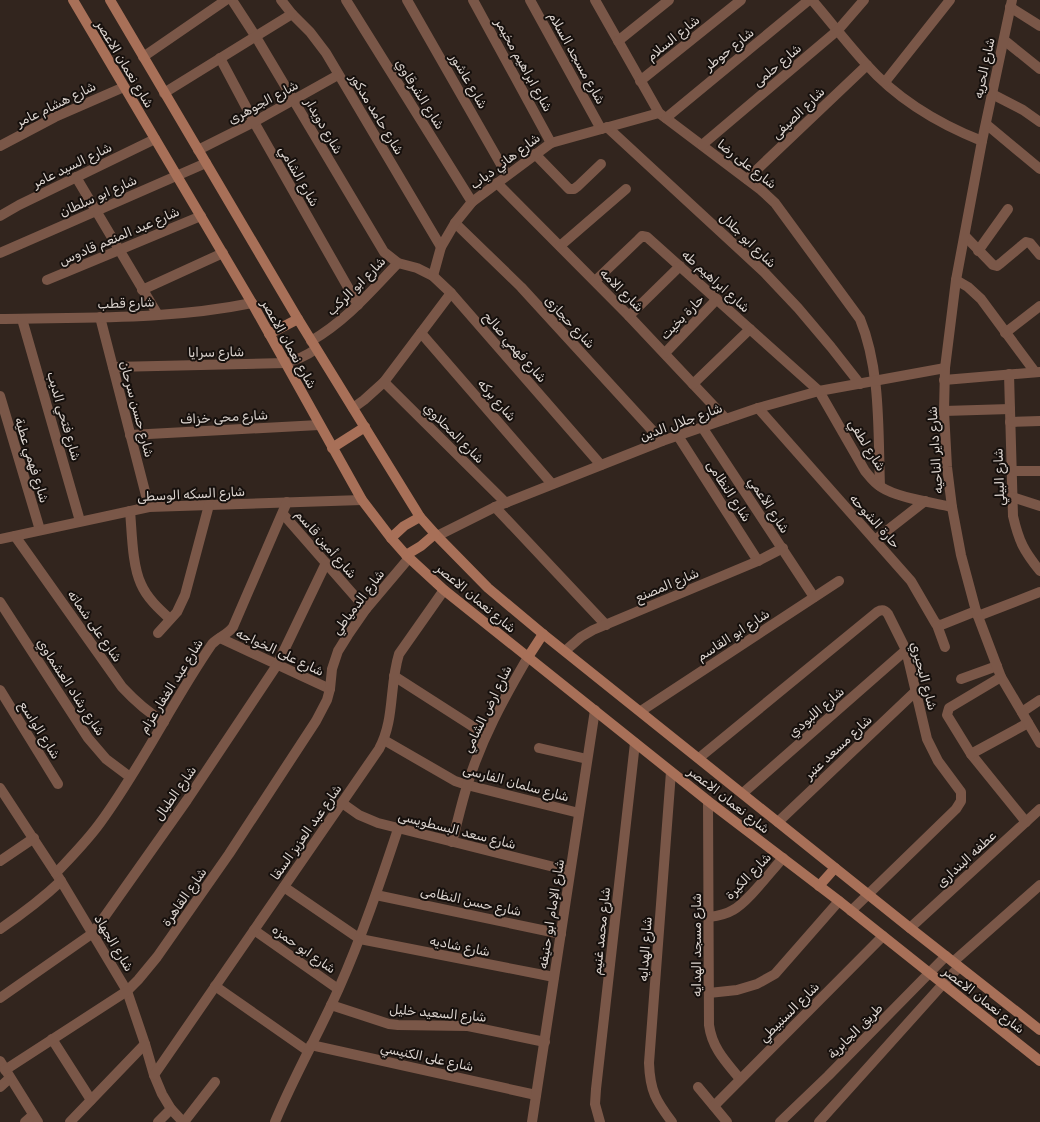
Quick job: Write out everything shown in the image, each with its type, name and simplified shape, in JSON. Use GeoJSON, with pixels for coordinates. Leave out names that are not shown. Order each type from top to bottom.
{"type":"FeatureCollection","features":[{"type":"Feature","properties":{"kind":"main road","name":"شارع نعمان الاعصر"},"geometry":{"type":"LineString","coordinates":[[73,0],[270,334],[319,425],[362,500],[390,538],[444,590],[671,772],[851,911],[1040,1061]]}},
{"type":"Feature","properties":{"kind":"main road","name":"شارع نعمان الاعصر"},"geometry":{"type":"LineString","coordinates":[[110,0],[298,319],[420,517],[436,535],[488,588],[543,634],[910,928],[1040,1030]]}},
{"type":"Feature","properties":{"kind":"main road"},"geometry":{"type":"LineString","coordinates":[[270,334],[298,319]]}},
{"type":"Feature","properties":{"kind":"main road"},"geometry":{"type":"LineString","coordinates":[[332,448],[365,427]]}},
{"type":"Feature","properties":{"kind":"main road"},"geometry":{"type":"LineString","coordinates":[[390,538],[404,526],[420,517]]}},
{"type":"Feature","properties":{"kind":"main road"},"geometry":{"type":"LineString","coordinates":[[407,556],[436,535]]}},
{"type":"Feature","properties":{"kind":"main road"},"geometry":{"type":"LineString","coordinates":[[528,657],[543,634]]}},
{"type":"Feature","properties":{"kind":"main road"},"geometry":{"type":"LineString","coordinates":[[819,886],[835,868]]}},
{"type":"Feature","properties":{"kind":"street"},"geometry":{"type":"LineString","coordinates":[[143,57],[226,0]]}},
{"type":"Feature","properties":{"kind":"street","name":"شارع دويدار"},"geometry":{"type":"LineString","coordinates":[[232,0],[256,37],[379,244],[388,256],[398,262]]}},
{"type":"Feature","properties":{"kind":"street","name":"شارع حامد مدكور"},"geometry":{"type":"LineString","coordinates":[[281,0],[326,53],[441,247]]}},
{"type":"Feature","properties":{"kind":"street","name":"شارع الشرقاوي"},"geometry":{"type":"LineString","coordinates":[[346,0],[472,202]]}},
{"type":"Feature","properties":{"kind":"street","name":"شارع عاشور"},"geometry":{"type":"LineString","coordinates":[[407,0],[508,174]]}},
{"type":"Feature","properties":{"kind":"street","name":"شارع ابراهيم مخيمر"},"geometry":{"type":"LineString","coordinates":[[473,0],[551,143]]}},
{"type":"Feature","properties":{"kind":"street","name":"شارع مسجد السلام"},"geometry":{"type":"LineString","coordinates":[[530,0],[604,128]]}},
{"type":"Feature","properties":{"kind":"street"},"geometry":{"type":"LineString","coordinates":[[618,41],[668,0]]}},
{"type":"Feature","properties":{"kind":"street","name":"شارع السلام"},"geometry":{"type":"LineString","coordinates":[[640,81],[741,0]]}},
{"type":"Feature","properties":{"kind":"street","name":"شارع حوطر"},"geometry":{"type":"LineString","coordinates":[[662,115],[809,0]]}},
{"type":"Feature","properties":{"kind":"street"},"geometry":{"type":"LineString","coordinates":[[812,0],[867,65],[885,82],[930,117],[955,131],[982,141]]}},
{"type":"Feature","properties":{"kind":"street","name":"شارع حلمى"},"geometry":{"type":"LineString","coordinates":[[702,145],[838,30],[864,0]]}},
{"type":"Feature","properties":{"kind":"street"},"geometry":{"type":"LineString","coordinates":[[885,82],[950,0]]}},
{"type":"Feature","properties":{"kind":"street","name":"شارع على رضا"},"geometry":{"type":"LineString","coordinates":[[596,1],[640,81],[662,115],[762,190],[775,203],[860,319],[865,331],[876,381],[880,486]]}},
{"type":"Feature","properties":{"kind":"street"},"geometry":{"type":"LineString","coordinates":[[1011,4],[1040,26]]}},
{"type":"Feature","properties":{"kind":"street","name":"شارع الحريه"},"geometry":{"type":"LineString","coordinates":[[982,141],[1011,4]]}},
{"type":"Feature","properties":{"kind":"street"},"geometry":{"type":"LineString","coordinates":[[164,93],[292,14]]}},
{"type":"Feature","properties":{"kind":"street"},"geometry":{"type":"LineString","coordinates":[[1004,40],[1040,69]]}},
{"type":"Feature","properties":{"kind":"street","name":"شارع الشامي"},"geometry":{"type":"LineString","coordinates":[[220,58],[254,122],[358,305]]}},
{"type":"Feature","properties":{"kind":"street","name":"شارع الصيفى"},"geometry":{"type":"LineString","coordinates":[[747,179],[867,65]]}},
{"type":"Feature","properties":{"kind":"street","name":"شارع الجوهرى"},"geometry":{"type":"LineString","coordinates":[[198,150],[294,101],[338,75]]}},
{"type":"Feature","properties":{"kind":"street","name":"شارع هشام عامر"},"geometry":{"type":"LineString","coordinates":[[0,146],[55,117],[124,86]]}},
{"type":"Feature","properties":{"kind":"street"},"geometry":{"type":"LineString","coordinates":[[992,94],[1023,110],[1040,122]]}},
{"type":"Feature","properties":{"kind":"street","name":"شارع هاني دياب"},"geometry":{"type":"LineString","coordinates":[[433,276],[441,247],[455,223],[472,202],[535,154],[551,143],[604,128],[662,115]]}},
{"type":"Feature","properties":{"kind":"street"},"geometry":{"type":"LineString","coordinates":[[986,124],[1040,169]]}},
{"type":"Feature","properties":{"kind":"street","name":"شارع ابو جلال"},"geometry":{"type":"LineString","coordinates":[[604,128],[764,272],[817,330],[860,384]]}},
{"type":"Feature","properties":{"kind":"street","name":"شارع السيد عامر"},"geometry":{"type":"LineString","coordinates":[[0,216],[19,205],[155,139]]}},
{"type":"Feature","properties":{"kind":"street","name":"شارع داير الناحيه"},"geometry":{"type":"LineString","coordinates":[[982,141],[956,280],[945,368],[944,411],[947,467],[952,507],[961,554],[977,613],[1001,677],[1040,743]]}},
{"type":"Feature","properties":{"kind":"street"},"geometry":{"type":"LineString","coordinates":[[535,154],[569,189],[574,189],[578,186],[601,164]]}},
{"type":"Feature","properties":{"kind":"street","name":"شارع ابو سلطان"},"geometry":{"type":"LineString","coordinates":[[0,253],[206,163]]}},
{"type":"Feature","properties":{"kind":"street"},"geometry":{"type":"LineString","coordinates":[[76,177],[158,315]]}},
{"type":"Feature","properties":{"kind":"street","name":"شارع الامه"},"geometry":{"type":"LineString","coordinates":[[497,183],[665,353],[726,419]]}},
{"type":"Feature","properties":{"kind":"street"},"geometry":{"type":"LineString","coordinates":[[560,246],[626,190]]}},
{"type":"Feature","properties":{"kind":"street"},"geometry":{"type":"LineString","coordinates":[[978,251],[1008,209]]}},
{"type":"Feature","properties":{"kind":"street","name":"شارع عبد المنعم قادوس"},"geometry":{"type":"LineString","coordinates":[[47,280],[201,216]]}},
{"type":"Feature","properties":{"kind":"street","name":"شارع حجازى"},"geometry":{"type":"LineString","coordinates":[[455,223],[521,287],[662,441]]}},
{"type":"Feature","properties":{"kind":"street","name":"شارع ابراهيم طه"},"geometry":{"type":"LineString","coordinates":[[595,281],[642,236],[648,237],[819,391]]}},
{"type":"Feature","properties":{"kind":"street"},"geometry":{"type":"LineString","coordinates":[[965,236],[993,265],[997,266],[1026,242],[1030,243],[1040,256]]}},
{"type":"Feature","properties":{"kind":"street"},"geometry":{"type":"LineString","coordinates":[[142,290],[223,253]]}},
{"type":"Feature","properties":{"kind":"street","name":"شارع فهمي صالح"},"geometry":{"type":"LineString","coordinates":[[398,262],[417,268],[433,276],[451,292],[601,465]]}},
{"type":"Feature","properties":{"kind":"street","name":"شارع ابو الركب"},"geometry":{"type":"LineString","coordinates":[[314,345],[328,331],[344,319],[398,262]]}},
{"type":"Feature","properties":{"kind":"street"},"geometry":{"type":"LineString","coordinates":[[629,316],[680,266]]}},
{"type":"Feature","properties":{"kind":"street"},"geometry":{"type":"LineString","coordinates":[[956,280],[968,287],[980,299],[1005,333],[1037,372]]}},
{"type":"Feature","properties":{"kind":"street"},"geometry":{"type":"LineString","coordinates":[[353,408],[384,382],[451,292]]}},
{"type":"Feature","properties":{"kind":"street","name":"حارة بخيت"},"geometry":{"type":"LineString","coordinates":[[665,353],[717,300]]}},
{"type":"Feature","properties":{"kind":"street","name":"شارع قطب"},"geometry":{"type":"LineString","coordinates":[[0,319],[190,314],[221,310],[252,303]]}},
{"type":"Feature","properties":{"kind":"street"},"geometry":{"type":"LineString","coordinates":[[1005,333],[1040,306]]}},
{"type":"Feature","properties":{"kind":"street","name":"شارع حسن سرحان"},"geometry":{"type":"LineString","coordinates":[[100,317],[149,507]]}},
{"type":"Feature","properties":{"kind":"street","name":"شارع فتحي الديب"},"geometry":{"type":"LineString","coordinates":[[22,319],[80,521]]}},
{"type":"Feature","properties":{"kind":"street"},"geometry":{"type":"LineString","coordinates":[[694,384],[750,329]]}},
{"type":"Feature","properties":{"kind":"street","name":"شارع بركه"},"geometry":{"type":"LineString","coordinates":[[421,333],[552,484]]}},
{"type":"Feature","properties":{"kind":"street","name":"شارع سرايا"},"geometry":{"type":"LineString","coordinates":[[113,367],[285,363],[307,356],[314,345]]}},
{"type":"Feature","properties":{"kind":"street","name":"شارع جلال الدين"},"geometry":{"type":"LineString","coordinates":[[436,535],[495,507],[552,484],[662,441],[758,408],[819,391],[945,368]]}},
{"type":"Feature","properties":{"kind":"street"},"geometry":{"type":"LineString","coordinates":[[944,380],[1037,372]]}},
{"type":"Feature","properties":{"kind":"street","name":"شارع البيلي"},"geometry":{"type":"LineString","coordinates":[[1009,374],[1013,516],[1018,535],[1025,552],[1039,569]]}},
{"type":"Feature","properties":{"kind":"street","name":"شارع المحلاوي"},"geometry":{"type":"LineString","coordinates":[[384,382],[506,503]]}},
{"type":"Feature","properties":{"kind":"street","name":"شارع لطفي"},"geometry":{"type":"LineString","coordinates":[[819,391],[865,471],[872,480],[890,492],[952,507]]}},
{"type":"Feature","properties":{"kind":"street","name":"شارع فهمي عطية"},"geometry":{"type":"LineString","coordinates":[[0,396],[40,530]]}},
{"type":"Feature","properties":{"kind":"street","name":"حارة الشوحه"},"geometry":{"type":"LineString","coordinates":[[758,408],[911,581],[937,625],[944,647]]}},
{"type":"Feature","properties":{"kind":"street"},"geometry":{"type":"LineString","coordinates":[[944,411],[1010,409]]}},
{"type":"Feature","properties":{"kind":"street"},"geometry":{"type":"LineString","coordinates":[[1010,422],[1040,420]]}},
{"type":"Feature","properties":{"kind":"street","name":"شارع محى خزاف"},"geometry":{"type":"LineString","coordinates":[[130,435],[319,425]]}},
{"type":"Feature","properties":{"kind":"street","name":"شارع الأعمي"},"geometry":{"type":"LineString","coordinates":[[702,427],[814,597]]}},
{"type":"Feature","properties":{"kind":"street","name":"شارع النظامى"},"geometry":{"type":"LineString","coordinates":[[678,436],[758,561]]}},
{"type":"Feature","properties":{"kind":"street"},"geometry":{"type":"LineString","coordinates":[[1012,471],[1040,470]]}},
{"type":"Feature","properties":{"kind":"street"},"geometry":{"type":"LineString","coordinates":[[1012,497],[1040,506]]}},
{"type":"Feature","properties":{"kind":"street","name":"شارع السكه الوسطى"},"geometry":{"type":"LineString","coordinates":[[0,539],[149,507],[362,500]]}},
{"type":"Feature","properties":{"kind":"street"},"geometry":{"type":"LineString","coordinates":[[875,540],[925,501]]}},
{"type":"Feature","properties":{"kind":"street","name":"شارع عبد الغفار عزام"},"geometry":{"type":"LineString","coordinates":[[0,929],[32,906],[58,877],[100,823],[209,648],[216,640],[229,632],[233,627],[287,502]]}},
{"type":"Feature","properties":{"kind":"street"},"geometry":{"type":"LineString","coordinates":[[158,633],[179,608],[185,595],[209,504]]}},
{"type":"Feature","properties":{"kind":"street"},"geometry":{"type":"LineString","coordinates":[[495,507],[606,624]]}},
{"type":"Feature","properties":{"kind":"street"},"geometry":{"type":"LineString","coordinates":[[130,511],[136,566],[140,583],[149,598],[170,619]]}},
{"type":"Feature","properties":{"kind":"street","name":"شارع أمين قاسم"},"geometry":{"type":"LineString","coordinates":[[283,514],[366,609]]}},
{"type":"Feature","properties":{"kind":"street","name":"شارع على شماته"},"geometry":{"type":"LineString","coordinates":[[15,536],[122,687],[143,709],[164,722]]}},
{"type":"Feature","properties":{"kind":"street","name":"شارع المصنع"},"geometry":{"type":"LineString","coordinates":[[565,651],[581,637],[606,624],[758,561],[782,548]]}},
{"type":"Feature","properties":{"kind":"street","name":"شارع الدمياطي"},"geometry":{"type":"LineString","coordinates":[[330,689],[332,669],[338,651],[366,609],[407,556]]}},
{"type":"Feature","properties":{"kind":"street","name":"شارع الطبال"},"geometry":{"type":"LineString","coordinates":[[0,998],[93,933],[187,800],[277,664],[326,563]]}},
{"type":"Feature","properties":{"kind":"street","name":"شارع ابو القاسم"},"geometry":{"type":"LineString","coordinates":[[640,711],[839,581]]}},
{"type":"Feature","properties":{"kind":"street","name":"شارع عبد العزيز السقا"},"geometry":{"type":"LineString","coordinates":[[154,1074],[379,750],[388,728],[395,665],[402,649],[444,590]]}},
{"type":"Feature","properties":{"kind":"street"},"geometry":{"type":"LineString","coordinates":[[937,625],[941,625],[1040,592]]}},
{"type":"Feature","properties":{"kind":"street","name":"شارع رشاد العشماوي"},"geometry":{"type":"LineString","coordinates":[[0,602],[88,738],[106,759],[130,776]]}},
{"type":"Feature","properties":{"kind":"street","name":"شارع البحيري"},"geometry":{"type":"LineString","coordinates":[[699,758],[880,610],[885,611],[888,614],[906,650],[927,739],[938,761],[961,792],[961,801],[956,809],[851,911]]}},
{"type":"Feature","properties":{"kind":"street","name":"شارع على الخواجه"},"geometry":{"type":"LineString","coordinates":[[220,638],[330,689]]}},
{"type":"Feature","properties":{"kind":"street","name":"شارع اللبودي"},"geometry":{"type":"LineString","coordinates":[[742,793],[906,650]]}},
{"type":"Feature","properties":{"kind":"street","name":"شارع ارض الشامي"},"geometry":{"type":"LineString","coordinates":[[452,842],[467,785],[486,735],[506,695],[528,657]]}},
{"type":"Feature","properties":{"kind":"street"},"geometry":{"type":"LineString","coordinates":[[961,679],[997,666]]}},
{"type":"Feature","properties":{"kind":"street"},"geometry":{"type":"LineString","coordinates":[[394,676],[486,735]]}},
{"type":"Feature","properties":{"kind":"street"},"geometry":{"type":"LineString","coordinates":[[1001,677],[951,706],[947,711],[947,715],[971,754],[1026,822]]}},
{"type":"Feature","properties":{"kind":"street","name":"شارع القاهرة"},"geometry":{"type":"LineString","coordinates":[[0,1088],[5,1070],[127,991],[148,969],[229,854],[316,721],[327,700],[330,689]]}},
{"type":"Feature","properties":{"kind":"street","name":"شارع الواسع"},"geometry":{"type":"LineString","coordinates":[[0,690],[58,784]]}},
{"type":"Feature","properties":{"kind":"street","name":"شارع مسعد عنبر"},"geometry":{"type":"LineString","coordinates":[[778,822],[916,691]]}},
{"type":"Feature","properties":{"kind":"street"},"geometry":{"type":"LineString","coordinates":[[1022,712],[1040,700]]}},
{"type":"Feature","properties":{"kind":"street","name":"شارع الإمام ابو حنيفه"},"geometry":{"type":"LineString","coordinates":[[532,1122],[595,710]]}},
{"type":"Feature","properties":{"kind":"street"},"geometry":{"type":"LineString","coordinates":[[971,754],[1028,723]]}},
{"type":"Feature","properties":{"kind":"street","name":"شارع سلمان الفارسى"},"geometry":{"type":"LineString","coordinates":[[384,740],[444,775],[467,785],[579,813]]}},
{"type":"Feature","properties":{"kind":"street","name":"شارع محمد غنيم"},"geometry":{"type":"LineString","coordinates":[[600,1122],[595,1104],[596,1089],[635,743]]}},
{"type":"Feature","properties":{"kind":"street"},"geometry":{"type":"LineString","coordinates":[[539,748],[587,759]]}},
{"type":"Feature","properties":{"kind":"street","name":"شارع الهدايه"},"geometry":{"type":"LineString","coordinates":[[671,772],[649,1063],[653,1092],[659,1105],[672,1122]]}},
{"type":"Feature","properties":{"kind":"street","name":"شارع الجهاد"},"geometry":{"type":"LineString","coordinates":[[0,788],[3,799],[34,838],[127,991],[162,1094],[170,1109],[183,1122]]}},
{"type":"Feature","properties":{"kind":"street","name":"شارع مسجد الهدايه"},"geometry":{"type":"LineString","coordinates":[[708,801],[709,1025],[711,1036],[720,1054],[740,1079]]}},
{"type":"Feature","properties":{"kind":"street","name":"شارع سعد البسطويسى"},"geometry":{"type":"LineString","coordinates":[[342,803],[359,815],[398,829],[570,871]]}},
{"type":"Feature","properties":{"kind":"street","name":"عطفه البندارى"},"geometry":{"type":"LineString","coordinates":[[910,928],[1040,809]]}},
{"type":"Feature","properties":{"kind":"street"},"geometry":{"type":"LineString","coordinates":[[275,1122],[294,1079],[331,1005],[360,939],[398,829]]}},
{"type":"Feature","properties":{"kind":"street"},"geometry":{"type":"LineString","coordinates":[[0,861],[34,838]]}},
{"type":"Feature","properties":{"kind":"street","name":"شارع الكيرة"},"geometry":{"type":"LineString","coordinates":[[708,917],[721,915],[733,910],[743,903],[783,858]]}},
{"type":"Feature","properties":{"kind":"street"},"geometry":{"type":"LineString","coordinates":[[819,1122],[943,984],[953,962],[1040,884]]}},
{"type":"Feature","properties":{"kind":"street"},"geometry":{"type":"LineString","coordinates":[[284,887],[360,939]]}},
{"type":"Feature","properties":{"kind":"street","name":"شارع حسن النظامى"},"geometry":{"type":"LineString","coordinates":[[376,895],[561,934]]}},
{"type":"Feature","properties":{"kind":"street"},"geometry":{"type":"LineString","coordinates":[[709,993],[737,990],[757,984],[775,974],[838,901]]}},
{"type":"Feature","properties":{"kind":"street","name":"شارع ابو حمزه"},"geometry":{"type":"LineString","coordinates":[[254,930],[338,989]]}},
{"type":"Feature","properties":{"kind":"street","name":"شارع السنبيطي"},"geometry":{"type":"LineString","coordinates":[[714,1106],[882,936]]}},
{"type":"Feature","properties":{"kind":"street","name":"شارع شاديه"},"geometry":{"type":"LineString","coordinates":[[360,939],[554,977]]}},
{"type":"Feature","properties":{"kind":"street","name":"طريق الجابرية"},"geometry":{"type":"LineString","coordinates":[[780,1122],[930,973],[953,962]]}},
{"type":"Feature","properties":{"kind":"street"},"geometry":{"type":"LineString","coordinates":[[215,986],[310,1048]]}},
{"type":"Feature","properties":{"kind":"street","name":"شارع السعيد خليل"},"geometry":{"type":"LineString","coordinates":[[331,1005],[389,1024],[468,1026],[544,1042]]}},
{"type":"Feature","properties":{"kind":"street"},"geometry":{"type":"LineString","coordinates":[[52,1039],[91,1100]]}},
{"type":"Feature","properties":{"kind":"street"},"geometry":{"type":"LineString","coordinates":[[70,1122],[146,1044]]}},
{"type":"Feature","properties":{"kind":"street","name":"شارع على الكنيسي"},"geometry":{"type":"LineString","coordinates":[[310,1048],[536,1095]]}},
{"type":"Feature","properties":{"kind":"street"},"geometry":{"type":"LineString","coordinates":[[5,1070],[36,1118],[25,1122]]}},
{"type":"Feature","properties":{"kind":"street"},"geometry":{"type":"LineString","coordinates":[[183,1122],[214,1082]]}},
{"type":"Feature","properties":{"kind":"street"},"geometry":{"type":"LineString","coordinates":[[698,1087],[727,1122]]}},
{"type":"Feature","properties":{"kind":"street"},"geometry":{"type":"LineString","coordinates":[[158,1122],[170,1109]]}}]}
